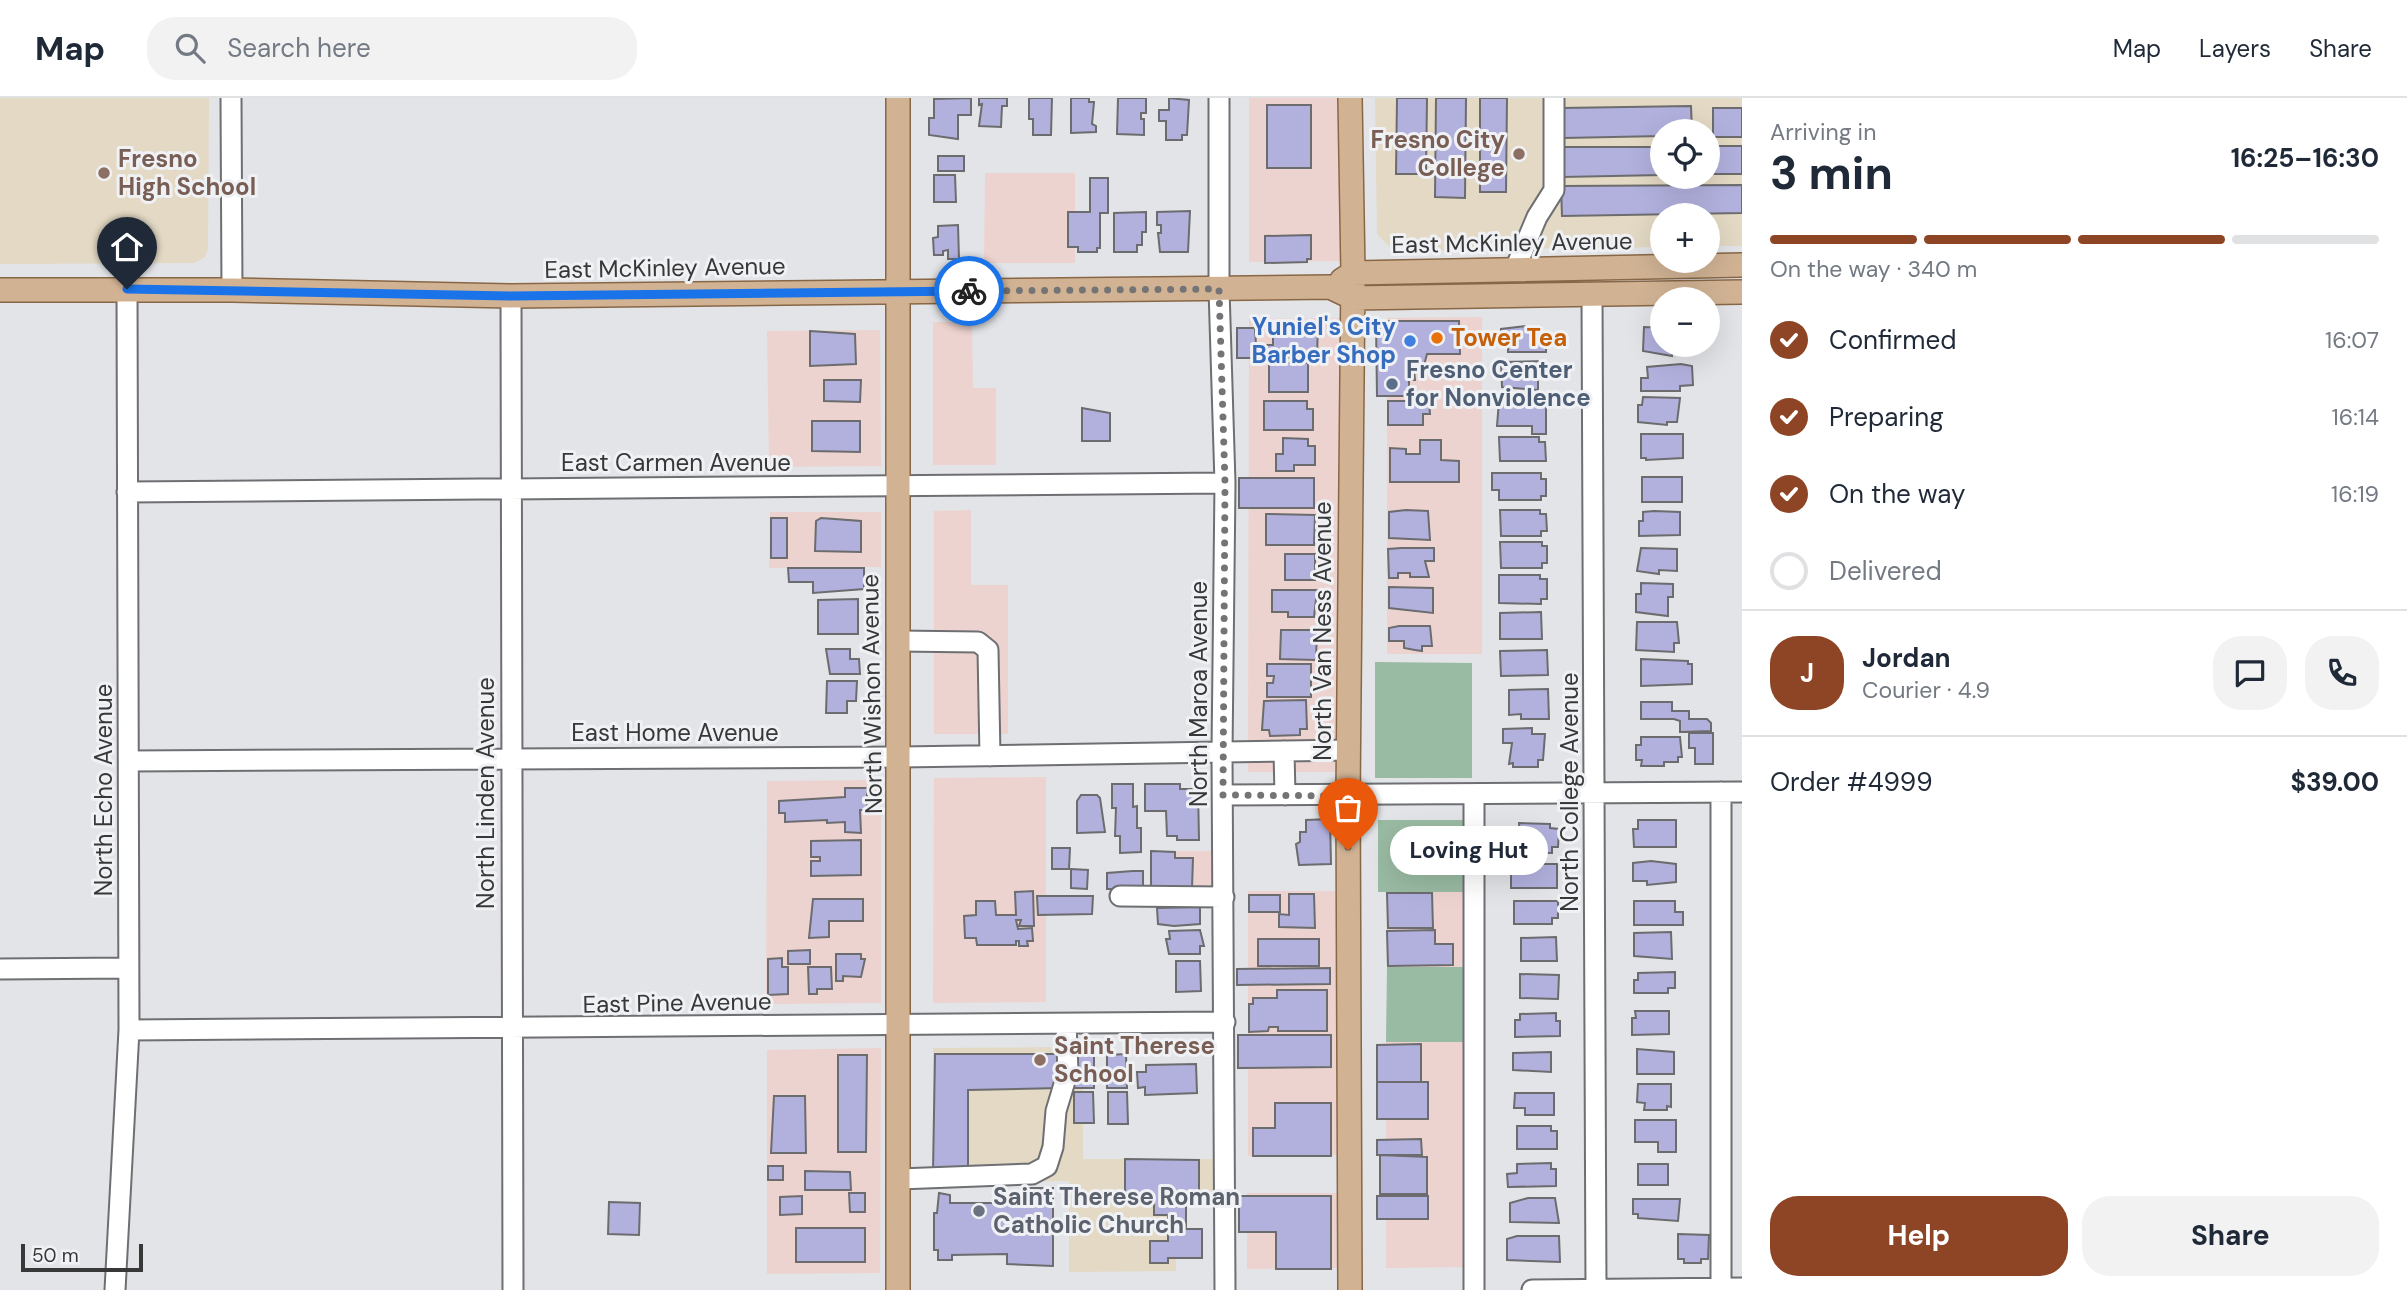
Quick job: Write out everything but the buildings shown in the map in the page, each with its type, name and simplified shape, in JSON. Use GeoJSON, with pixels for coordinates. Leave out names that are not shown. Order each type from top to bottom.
{"type":"FeatureCollection","features":[{"type":"Feature","properties":{"kind":"main road","name":"North Wishon Avenue"},"geometry":{"type":"LineString","coordinates":[[898,98],[898,1290]]}},
{"type":"Feature","properties":{"kind":"main road","name":"North Van Ness Avenue"},"geometry":{"type":"LineString","coordinates":[[1350,98],[1353,273],[1348,796],[1350,1290]]}},
{"type":"Feature","properties":{"kind":"main road","name":"East McKinley Avenue"},"geometry":{"type":"LineString","coordinates":[[1353,273],[1742,265]]}},
{"type":"Feature","properties":{"kind":"main road"},"geometry":{"type":"LineString","coordinates":[[1330,287],[1353,273]]}},
{"type":"Feature","properties":{"kind":"main road","name":"East McKinley Avenue"},"geometry":{"type":"LineString","coordinates":[[0,290],[232,290],[511,296],[1330,287],[1353,298],[1742,292]]}},
{"type":"Feature","properties":{"kind":"street"},"geometry":{"type":"LineString","coordinates":[[231,98],[232,290]]}},
{"type":"Feature","properties":{"kind":"street","name":"North Maroa Avenue"},"geometry":{"type":"LineString","coordinates":[[1219,98],[1219,289],[1225,483],[1222,753],[1225,1290]]}},
{"type":"Feature","properties":{"kind":"street"},"geometry":{"type":"LineString","coordinates":[[1515,270],[1537,217],[1553,190],[1554,98]]}},
{"type":"Feature","properties":{"kind":"street","name":"North Echo Avenue"},"geometry":{"type":"LineString","coordinates":[[115,1290],[129,1030],[127,289]]}},
{"type":"Feature","properties":{"kind":"street","name":"North College Avenue"},"geometry":{"type":"LineString","coordinates":[[1592,293],[1596,1289]]}},
{"type":"Feature","properties":{"kind":"street","name":"North Linden Avenue"},"geometry":{"type":"LineString","coordinates":[[511,296],[513,1290]]}},
{"type":"Feature","properties":{"kind":"street","name":"East Carmen Avenue"},"geometry":{"type":"LineString","coordinates":[[127,492],[1225,483]]}},
{"type":"Feature","properties":{"kind":"street"},"geometry":{"type":"LineString","coordinates":[[898,640],[978,642],[988,650],[990,756]]}},
{"type":"Feature","properties":{"kind":"street","name":"East Home Avenue"},"geometry":{"type":"LineString","coordinates":[[129,761],[900,757],[1349,750]]}},
{"type":"Feature","properties":{"kind":"street"},"geometry":{"type":"LineString","coordinates":[[1284,751],[1285,795]]}},
{"type":"Feature","properties":{"kind":"street"},"geometry":{"type":"LineString","coordinates":[[1721,792],[1721,1288]]}},
{"type":"Feature","properties":{"kind":"street"},"geometry":{"type":"LineString","coordinates":[[1223,795],[1742,792]]}},
{"type":"Feature","properties":{"kind":"street"},"geometry":{"type":"LineString","coordinates":[[1474,795],[1474,1290]]}},
{"type":"Feature","properties":{"kind":"street"},"geometry":{"type":"LineString","coordinates":[[1120,896],[1224,897]]}},
{"type":"Feature","properties":{"kind":"street"},"geometry":{"type":"LineString","coordinates":[[0,969],[128,968]]}},
{"type":"Feature","properties":{"kind":"street","name":"East Pine Avenue"},"geometry":{"type":"LineString","coordinates":[[129,1030],[1225,1022]]}},
{"type":"Feature","properties":{"kind":"street"},"geometry":{"type":"LineString","coordinates":[[899,1179],[1032,1174],[1047,1166],[1053,1147],[1056,1111],[1068,1071],[1066,1024]]}},
{"type":"Feature","properties":{"kind":"street"},"geometry":{"type":"LineString","coordinates":[[1532,1290],[1742,1288]]}},
{"type":"Feature","properties":{"kind":"shaded area","name":"Fresno High School"},"geometry":{"type":"Polygon","coordinates":[[[0,98],[209,98],[208,248],[205,257],[194,263],[0,264],[0,98]]]}},
{"type":"Feature","properties":{"kind":"shaded area"},"geometry":{"type":"Polygon","coordinates":[[[1249,98],[1343,98],[1343,261],[1249,262],[1249,98]]]}},
{"type":"Feature","properties":{"kind":"shaded area","name":"Fresno City College"},"geometry":{"type":"Polygon","coordinates":[[[1375,98],[1742,98],[1742,246],[1720,246],[1720,203],[1650,203],[1650,247],[1394,251],[1377,234],[1375,98]]]}},
{"type":"Feature","properties":{"kind":"shaded area"},"geometry":{"type":"Polygon","coordinates":[[[985,173],[1075,173],[1075,263],[984,263],[985,173]]]}},
{"type":"Feature","properties":{"kind":"shaded area"},"geometry":{"type":"Polygon","coordinates":[[[1482,317],[1482,654],[1387,654],[1387,318],[1482,317]]]}},
{"type":"Feature","properties":{"kind":"shaded area"},"geometry":{"type":"Polygon","coordinates":[[[1340,318],[1340,772],[1248,772],[1249,319],[1340,318]]]}},
{"type":"Feature","properties":{"kind":"shaded area"},"geometry":{"type":"Polygon","coordinates":[[[933,322],[972,322],[973,388],[996,388],[996,465],[933,465],[933,322]]]}},
{"type":"Feature","properties":{"kind":"shaded area"},"geometry":{"type":"Polygon","coordinates":[[[880,330],[881,466],[769,467],[767,331],[880,330]]]}},
{"type":"Feature","properties":{"kind":"shaded area"},"geometry":{"type":"Polygon","coordinates":[[[971,510],[971,585],[1008,585],[1008,734],[934,734],[934,511],[971,510]]]}},
{"type":"Feature","properties":{"kind":"shaded area"},"geometry":{"type":"Polygon","coordinates":[[[770,512],[881,512],[881,567],[769,568],[770,512]]]}},
{"type":"Feature","properties":{"kind":"shaded area"},"geometry":{"type":"Polygon","coordinates":[[[1046,777],[1046,1002],[933,1003],[934,778],[1046,777]]]}},
{"type":"Feature","properties":{"kind":"shaded area"},"geometry":{"type":"Polygon","coordinates":[[[881,780],[881,1003],[766,1004],[767,781],[881,780]]]}},
{"type":"Feature","properties":{"kind":"shaded area"},"geometry":{"type":"Polygon","coordinates":[[[1155,851],[1218,851],[1218,888],[1155,889],[1155,851]]]}},
{"type":"Feature","properties":{"kind":"shaded area"},"geometry":{"type":"Polygon","coordinates":[[[1248,891],[1342,891],[1341,1155],[1248,1156],[1248,891]]]}},
{"type":"Feature","properties":{"kind":"shaded area"},"geometry":{"type":"Polygon","coordinates":[[[1477,891],[1477,967],[1387,967],[1387,892],[1477,891]]]}},
{"type":"Feature","properties":{"kind":"shaded area"},"geometry":{"type":"Polygon","coordinates":[[[1386,1042],[1477,1042],[1477,1267],[1386,1268],[1386,1042]]]}},
{"type":"Feature","properties":{"kind":"shaded area"},"geometry":{"type":"Polygon","coordinates":[[[1083,1047],[1083,1159],[1218,1159],[1218,1195],[1176,1196],[1176,1271],[1069,1272],[1069,1181],[933,1182],[933,1048],[1083,1047]]]}},
{"type":"Feature","properties":{"kind":"shaded area"},"geometry":{"type":"Polygon","coordinates":[[[881,1048],[880,1273],[767,1274],[767,1050],[881,1048]]]}},
{"type":"Feature","properties":{"kind":"shaded area"},"geometry":{"type":"Polygon","coordinates":[[[1247,1193],[1341,1193],[1341,1268],[1247,1269],[1247,1193]]]}},
{"type":"Feature","properties":{"kind":"green space"},"geometry":{"type":"Polygon","coordinates":[[[1375,662],[1472,663],[1472,778],[1375,778],[1375,662]]]}},
{"type":"Feature","properties":{"kind":"green space"},"geometry":{"type":"Polygon","coordinates":[[[1378,820],[1468,820],[1468,892],[1378,892],[1378,820]]]}},
{"type":"Feature","properties":{"kind":"green space"},"geometry":{"type":"Polygon","coordinates":[[[1387,967],[1477,967],[1477,1042],[1386,1042],[1387,967]]]}},
{"type":"Feature","properties":{"kind":"way so far"},"geometry":{"type":"LineString","coordinates":[[969,291],[1219,289],[1225,483],[1223,795],[1348,796],[1348,850]]}},
{"type":"Feature","properties":{"kind":"place","name":"Fresno City College"},"geometry":{"type":"Point","coordinates":[1519,154]}},
{"type":"Feature","properties":{"kind":"place","name":"Fresno High School"},"geometry":{"type":"Point","coordinates":[104,173]}},
{"type":"Feature","properties":{"kind":"place","name":"Tower Tea"},"geometry":{"type":"Point","coordinates":[1437,338]}},
{"type":"Feature","properties":{"kind":"place","name":"Yuniel's City Barber Shop"},"geometry":{"type":"Point","coordinates":[1410,341]}},
{"type":"Feature","properties":{"kind":"place","name":"Fresno Center for Nonviolence"},"geometry":{"type":"Point","coordinates":[1392,384]}},
{"type":"Feature","properties":{"kind":"place","name":"Loving Hut"},"geometry":{"type":"Point","coordinates":[1348,850]}},
{"type":"Feature","properties":{"kind":"place","name":"Saint Therese School"},"geometry":{"type":"Point","coordinates":[1040,1060]}},
{"type":"Feature","properties":{"kind":"place","name":"Saint Therese Roman Catholic Church"},"geometry":{"type":"Point","coordinates":[979,1211]}},
{"type":"Feature","properties":{"kind":"route"},"geometry":{"type":"LineString","coordinates":[[127,289],[511,296],[969,291]]}}]}
